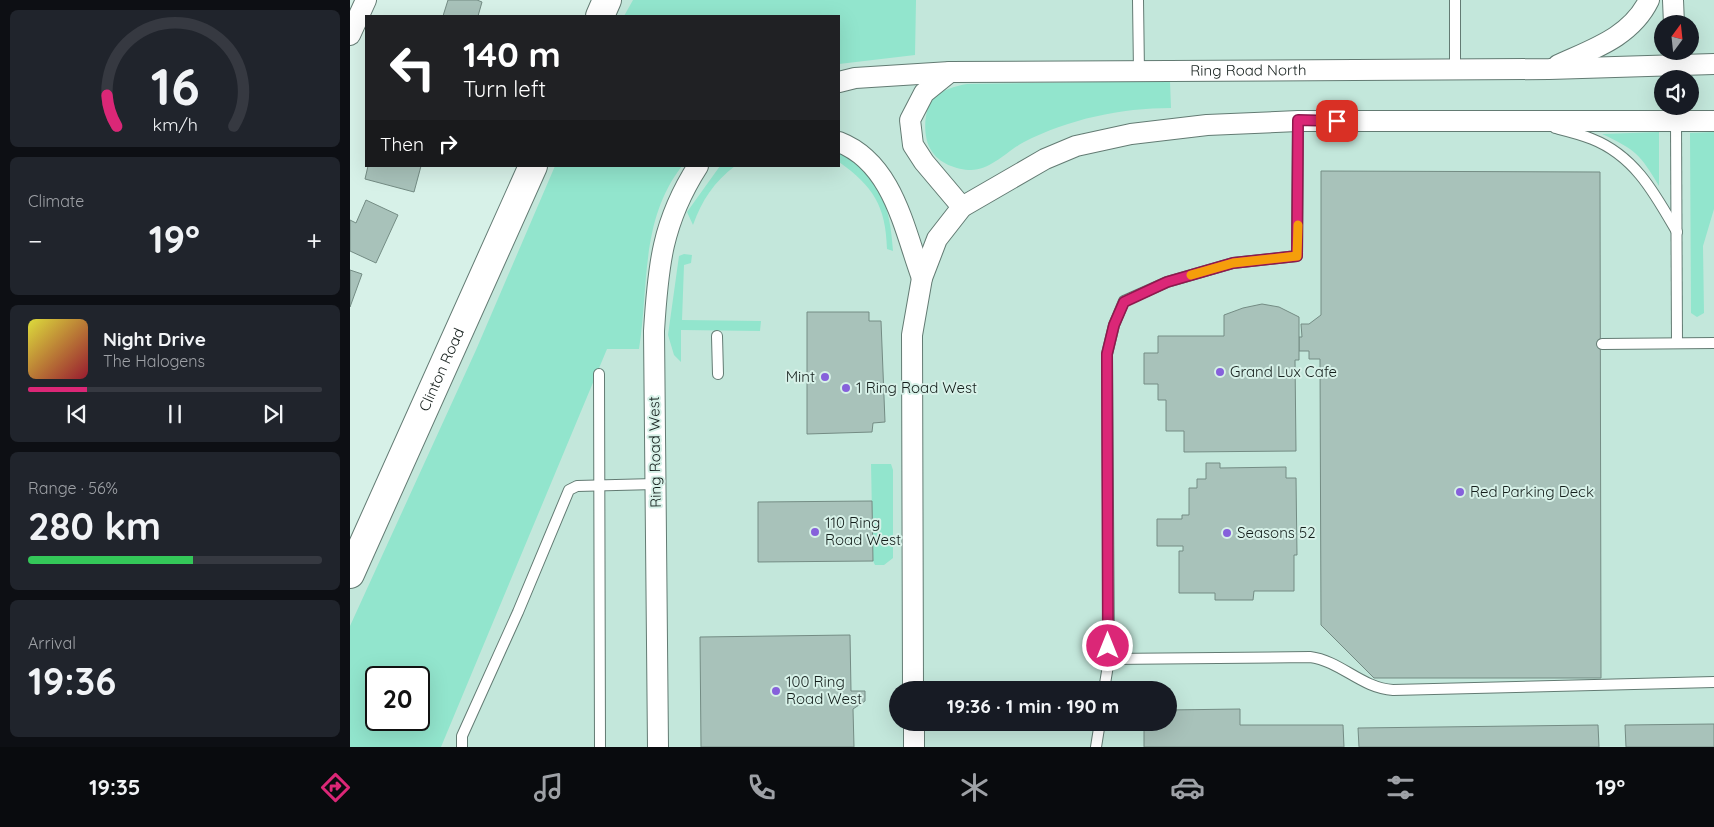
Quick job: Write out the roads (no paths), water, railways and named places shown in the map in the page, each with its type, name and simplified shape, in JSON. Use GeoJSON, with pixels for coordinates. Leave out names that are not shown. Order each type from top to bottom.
{"type":"FeatureCollection","features":[{"type":"Feature","properties":{"kind":"main road"},"geometry":{"type":"LineString","coordinates":[[600,15],[607,0]]}},
{"type":"Feature","properties":{"kind":"main road","name":"Clinton Road"},"geometry":{"type":"LineString","coordinates":[[350,574],[533,167]]}},
{"type":"Feature","properties":{"kind":"street"},"geometry":{"type":"LineString","coordinates":[[350,35],[366,0]]}},
{"type":"Feature","properties":{"kind":"street"},"geometry":{"type":"LineString","coordinates":[[1549,69],[1618,36],[1638,18],[1649,0]]}},
{"type":"Feature","properties":{"kind":"street"},"geometry":{"type":"LineString","coordinates":[[1673,0],[1674,15]]}},
{"type":"Feature","properties":{"kind":"street","name":"Ring Road North"},"geometry":{"type":"LineString","coordinates":[[950,72],[1455,70],[1714,64]]}},
{"type":"Feature","properties":{"kind":"street"},"geometry":{"type":"LineString","coordinates":[[840,82],[855,78],[950,72]]}},
{"type":"Feature","properties":{"kind":"street"},"geometry":{"type":"LineString","coordinates":[[950,72],[924,93],[910,120],[913,144],[924,162],[962,207]]}},
{"type":"Feature","properties":{"kind":"street"},"geometry":{"type":"LineString","coordinates":[[913,681],[912,335],[922,278],[937,239],[962,207],[1045,159],[1076,146],[1131,134],[1298,120],[1530,121],[1655,115]]}},
{"type":"Feature","properties":{"kind":"street"},"geometry":{"type":"LineString","coordinates":[[1681,115],[1714,121]]}},
{"type":"Feature","properties":{"kind":"street"},"geometry":{"type":"LineString","coordinates":[[840,142],[848,146],[875,168],[892,193],[922,278]]}},
{"type":"Feature","properties":{"kind":"street","name":"Ring Road West"},"geometry":{"type":"LineString","coordinates":[[658,747],[654,331],[663,242],[682,191],[697,167]]}},
{"type":"Feature","properties":{"kind":"street"},"geometry":{"type":"LineString","coordinates":[[914,731],[914,747]]}},
{"type":"Feature","properties":{"kind":"lane"},"geometry":{"type":"LineString","coordinates":[[1138,0],[1139,72]]}},
{"type":"Feature","properties":{"kind":"lane"},"geometry":{"type":"LineString","coordinates":[[1455,0],[1455,70]]}},
{"type":"Feature","properties":{"kind":"lane"},"geometry":{"type":"LineString","coordinates":[[1676,115],[1677,343]]}},
{"type":"Feature","properties":{"kind":"lane"},"geometry":{"type":"LineString","coordinates":[[1105,681],[1108,659],[1107,354],[1114,325],[1124,302],[1167,282],[1233,263],[1297,256],[1298,120]]}},
{"type":"Feature","properties":{"kind":"lane"},"geometry":{"type":"LineString","coordinates":[[1530,121],[1592,138],[1613,149],[1634,166],[1649,184],[1677,232]]}},
{"type":"Feature","properties":{"kind":"lane"},"geometry":{"type":"LineString","coordinates":[[717,336],[718,374]]}},
{"type":"Feature","properties":{"kind":"lane"},"geometry":{"type":"LineString","coordinates":[[1602,344],[1714,343]]}},
{"type":"Feature","properties":{"kind":"lane"},"geometry":{"type":"LineString","coordinates":[[599,374],[600,747]]}},
{"type":"Feature","properties":{"kind":"lane"},"geometry":{"type":"LineString","coordinates":[[462,747],[462,736],[518,612],[569,490],[577,486],[655,484]]}},
{"type":"Feature","properties":{"kind":"lane"},"geometry":{"type":"LineString","coordinates":[[1108,659],[1321,658],[1364,683],[1393,690],[1714,682]]}},
{"type":"Feature","properties":{"kind":"lane"},"geometry":{"type":"LineString","coordinates":[[1096,747],[1099,731]]}},
{"type":"Feature","properties":{"kind":"place","name":"Grand Lux Cafe"},"geometry":{"type":"Point","coordinates":[1220,372]}},
{"type":"Feature","properties":{"kind":"place","name":"Mint"},"geometry":{"type":"Point","coordinates":[825,377]}},
{"type":"Feature","properties":{"kind":"place","name":"1 Ring Road West"},"geometry":{"type":"Point","coordinates":[846,388]}},
{"type":"Feature","properties":{"kind":"place","name":"Red Parking Deck"},"geometry":{"type":"Point","coordinates":[1460,492]}},
{"type":"Feature","properties":{"kind":"place","name":"110 Ring Road West"},"geometry":{"type":"Point","coordinates":[815,532]}},
{"type":"Feature","properties":{"kind":"place","name":"Seasons 52"},"geometry":{"type":"Point","coordinates":[1227,533]}},
{"type":"Feature","properties":{"kind":"place","name":"100 Ring Road West"},"geometry":{"type":"Point","coordinates":[776,691]}}]}
